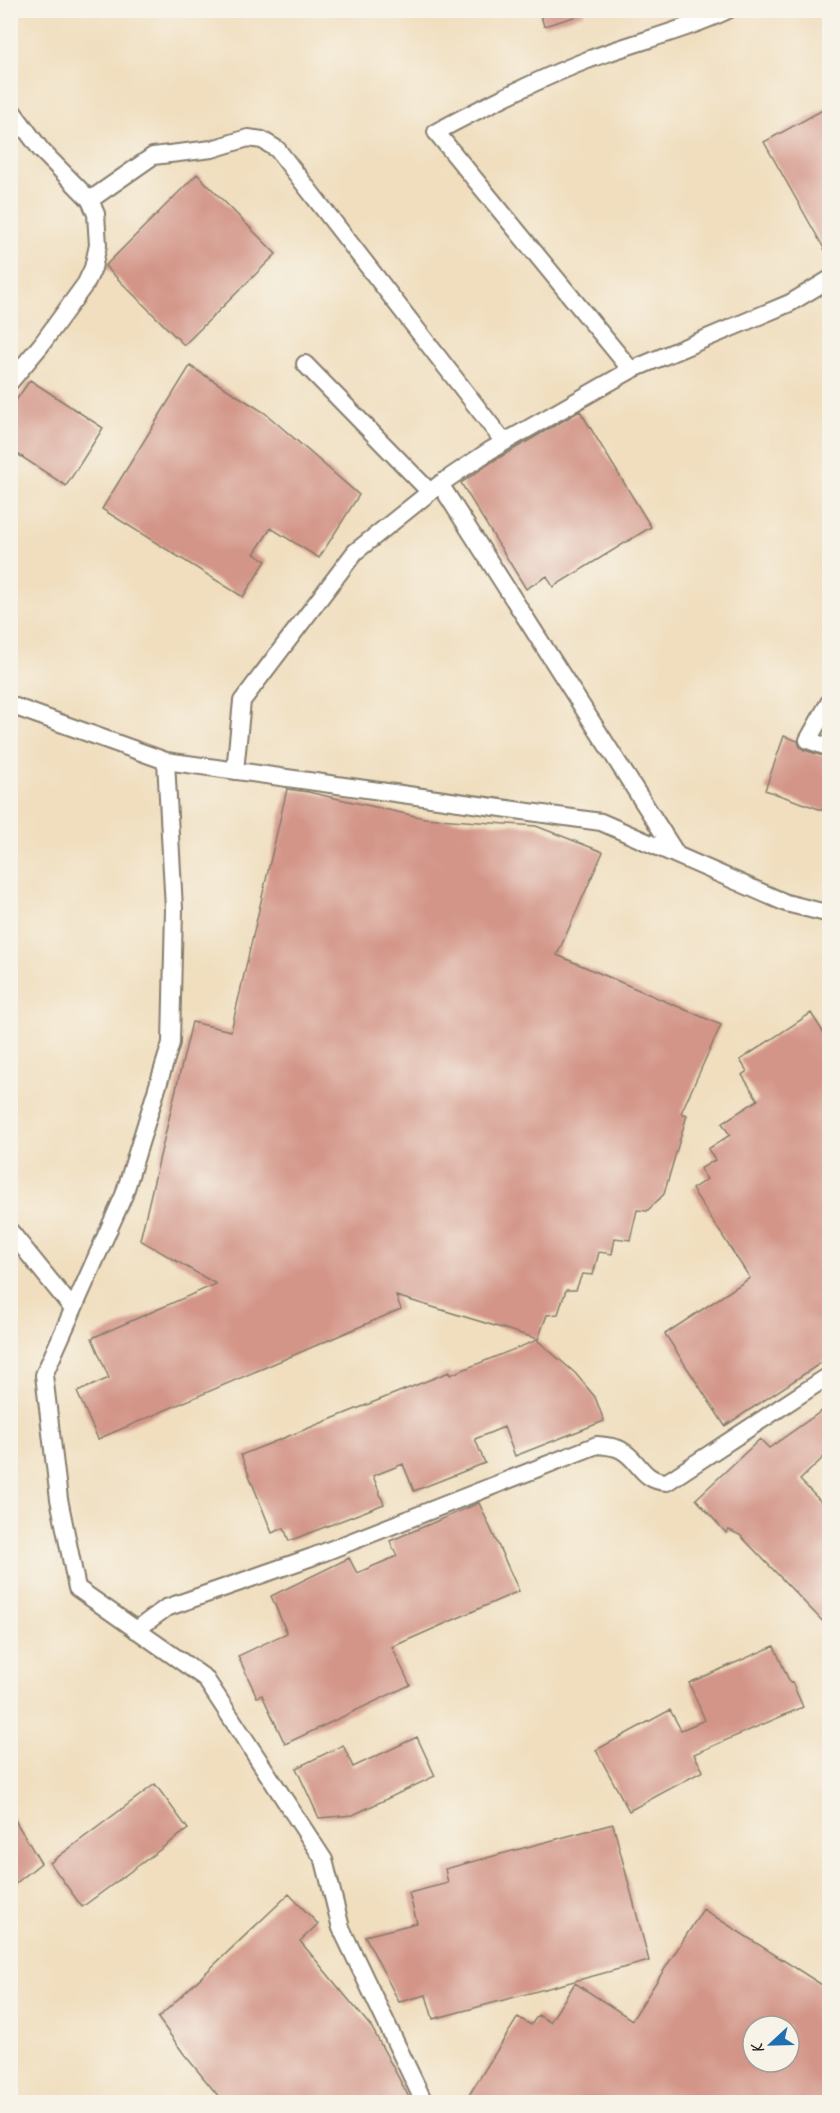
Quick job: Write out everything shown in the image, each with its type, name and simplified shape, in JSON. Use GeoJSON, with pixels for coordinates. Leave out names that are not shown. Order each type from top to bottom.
{"type":"FeatureCollection","features":[{"type":"Feature","properties":{"kind":"street"},"geometry":{"type":"LineString","coordinates":[[631,370],[436,132],[508,94],[586,60],[702,23],[729,10]]}},
{"type":"Feature","properties":{"kind":"street"},"geometry":{"type":"LineString","coordinates":[[10,108],[41,150],[90,200],[96,214],[98,245],[90,276],[41,345],[10,382]]}},
{"type":"Feature","properties":{"kind":"street"},"geometry":{"type":"LineString","coordinates":[[90,200],[153,156],[212,149],[248,138],[270,143],[277,148],[504,442]]}},
{"type":"Feature","properties":{"kind":"street"},"geometry":{"type":"LineString","coordinates":[[235,771],[242,701],[354,552],[435,488],[504,442],[631,370],[790,303],[830,279]]}},
{"type":"Feature","properties":{"kind":"street"},"geometry":{"type":"LineString","coordinates":[[305,364],[435,488],[677,855]]}},
{"type":"Feature","properties":{"kind":"street"},"geometry":{"type":"LineString","coordinates":[[830,701],[808,740],[830,748]]}},
{"type":"Feature","properties":{"kind":"street"},"geometry":{"type":"LineString","coordinates":[[10,705],[166,761],[601,822],[786,903],[830,914]]}},
{"type":"Feature","properties":{"kind":"street"},"geometry":{"type":"LineString","coordinates":[[166,761],[174,909],[171,1043],[124,1195],[44,1375],[59,1499],[77,1588],[205,1678],[324,1860],[341,1928],[424,2103]]}},
{"type":"Feature","properties":{"kind":"street"},"geometry":{"type":"LineString","coordinates":[[10,1231],[73,1309]]}},
{"type":"Feature","properties":{"kind":"street"},"geometry":{"type":"LineString","coordinates":[[136,1630],[166,1608],[312,1557],[597,1445],[622,1450],[650,1478],[667,1482],[830,1375]]}},
{"type":"Feature","properties":{"kind":"building"},"geometry":{"type":"Polygon","coordinates":[[[539,10],[583,10],[584,14],[544,26],[539,10]]]}},
{"type":"Feature","properties":{"kind":"building"},"geometry":{"type":"Polygon","coordinates":[[[830,106],[830,259],[764,142],[830,106]]]}},
{"type":"Feature","properties":{"kind":"building"},"geometry":{"type":"Polygon","coordinates":[[[197,174],[276,254],[184,345],[105,266],[197,174]]]}},
{"type":"Feature","properties":{"kind":"building"},"geometry":{"type":"Polygon","coordinates":[[[190,366],[265,413],[359,495],[319,558],[271,528],[254,554],[266,561],[243,597],[102,509],[190,366]]]}},
{"type":"Feature","properties":{"kind":"building"},"geometry":{"type":"Polygon","coordinates":[[[30,380],[103,428],[66,486],[10,449],[10,409],[30,380]]]}},
{"type":"Feature","properties":{"kind":"building"},"geometry":{"type":"Polygon","coordinates":[[[580,411],[651,527],[553,587],[547,576],[526,589],[461,483],[495,460],[580,411]]]}},
{"type":"Feature","properties":{"kind":"building"},"geometry":{"type":"Polygon","coordinates":[[[784,736],[798,741],[804,750],[830,758],[830,813],[765,790],[784,736]]]}},
{"type":"Feature","properties":{"kind":"building"},"geometry":{"type":"Polygon","coordinates":[[[287,789],[424,818],[536,826],[603,852],[557,955],[721,1025],[681,1113],[687,1115],[664,1194],[647,1211],[637,1210],[630,1240],[615,1238],[612,1254],[599,1252],[593,1275],[582,1274],[576,1290],[566,1290],[558,1314],[547,1315],[538,1339],[396,1296],[401,1309],[98,1439],[77,1392],[109,1378],[92,1338],[216,1284],[140,1240],[192,1022],[231,1031],[287,789]]]}},
{"type":"Feature","properties":{"kind":"building"},"geometry":{"type":"Polygon","coordinates":[[[811,1013],[830,1043],[830,1357],[725,1426],[665,1334],[750,1278],[692,1189],[707,1179],[700,1169],[715,1160],[708,1149],[730,1135],[722,1123],[758,1100],[742,1075],[747,1071],[740,1060],[811,1013]]]}},
{"type":"Feature","properties":{"kind":"building"},"geometry":{"type":"Polygon","coordinates":[[[537,1340],[575,1373],[595,1397],[604,1421],[515,1456],[504,1427],[475,1439],[485,1463],[414,1491],[403,1464],[373,1476],[384,1504],[289,1541],[284,1528],[272,1533],[241,1455],[449,1372],[450,1375],[537,1340]]]}},
{"type":"Feature","properties":{"kind":"building"},"geometry":{"type":"Polygon","coordinates":[[[830,1405],[830,1451],[800,1480],[830,1511],[830,1629],[740,1535],[729,1530],[726,1533],[696,1499],[760,1439],[769,1448],[830,1405]]]}},
{"type":"Feature","properties":{"kind":"building"},"geometry":{"type":"Polygon","coordinates":[[[479,1503],[519,1591],[392,1647],[410,1685],[285,1744],[262,1695],[257,1697],[238,1656],[287,1633],[271,1596],[349,1558],[357,1573],[397,1556],[390,1541],[479,1503]]]}},
{"type":"Feature","properties":{"kind":"building"},"geometry":{"type":"Polygon","coordinates":[[[774,1646],[803,1707],[694,1754],[703,1771],[629,1811],[596,1750],[670,1710],[681,1730],[705,1720],[689,1683],[774,1646]]]}},
{"type":"Feature","properties":{"kind":"building"},"geometry":{"type":"Polygon","coordinates":[[[417,1737],[435,1776],[353,1815],[319,1818],[296,1768],[343,1745],[353,1767],[417,1737]]]}},
{"type":"Feature","properties":{"kind":"building"},"geometry":{"type":"Polygon","coordinates":[[[155,1784],[188,1829],[82,1907],[50,1863],[155,1784]]]}},
{"type":"Feature","properties":{"kind":"building"},"geometry":{"type":"Polygon","coordinates":[[[10,1812],[41,1863],[10,1888],[10,1812]]]}},
{"type":"Feature","properties":{"kind":"building"},"geometry":{"type":"Polygon","coordinates":[[[613,1824],[649,1961],[433,2019],[426,1995],[399,2002],[365,1936],[417,1923],[409,1893],[448,1883],[445,1869],[613,1824]]]}},
{"type":"Feature","properties":{"kind":"building"},"geometry":{"type":"Polygon","coordinates":[[[289,1894],[318,1924],[300,1941],[372,2028],[412,2103],[224,2103],[158,2018],[289,1894]]]}},
{"type":"Feature","properties":{"kind":"building"},"geometry":{"type":"Polygon","coordinates":[[[703,1909],[830,1990],[830,2103],[464,2103],[518,2017],[531,2025],[538,2015],[550,2022],[575,1983],[632,2020],[703,1909]]]}}]}
